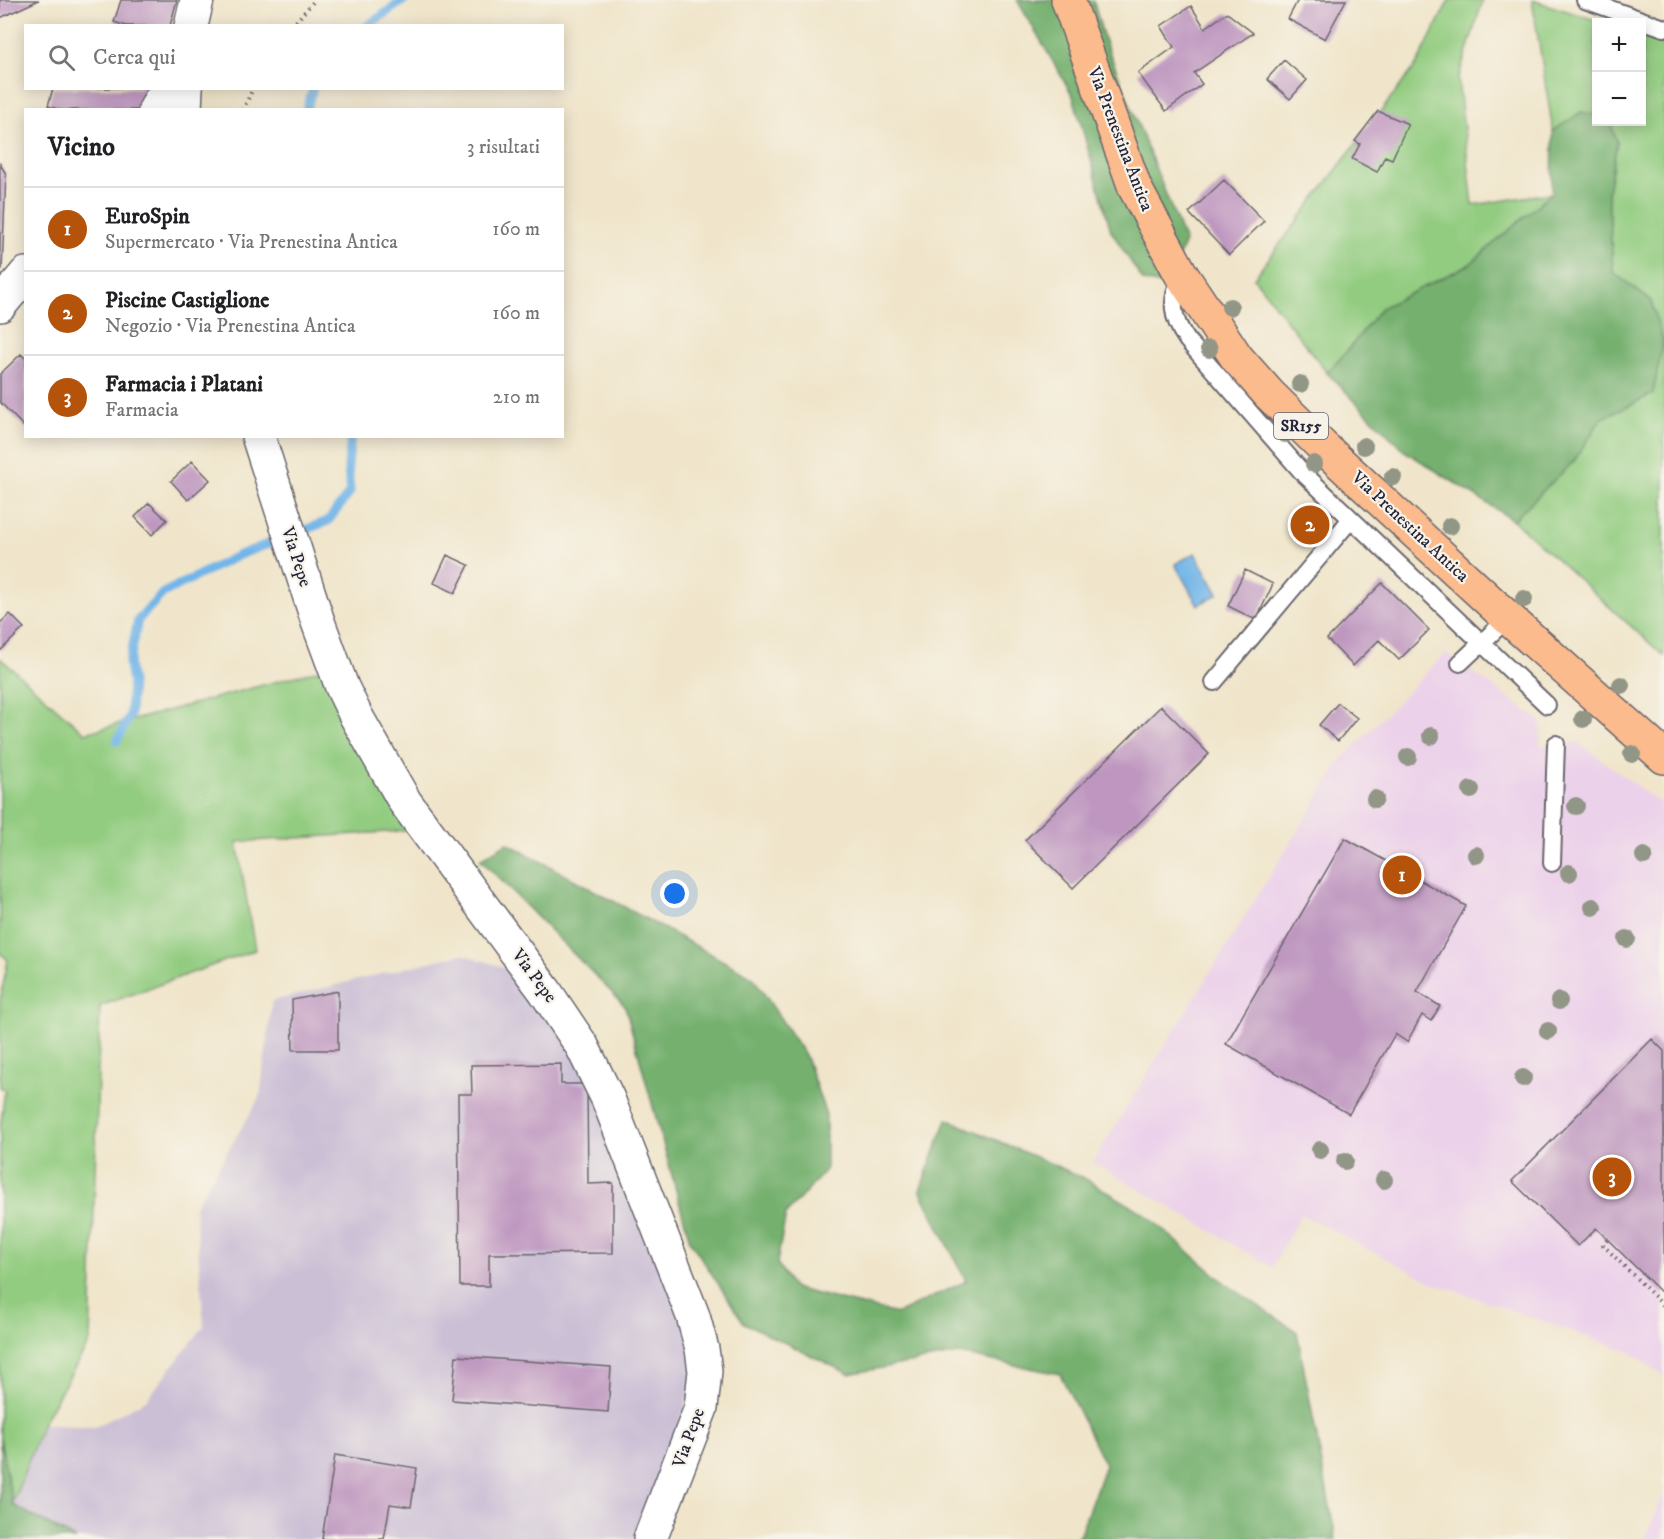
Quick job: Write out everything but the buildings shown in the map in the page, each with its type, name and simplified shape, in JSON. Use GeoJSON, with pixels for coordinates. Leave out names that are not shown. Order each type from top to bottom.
{"type":"FeatureCollection","features":[{"type":"Feature","properties":{"kind":"main road","name":"Via Prenestina Antica"},"geometry":{"type":"LineString","coordinates":[[1068,0],[1129,174],[1181,274],[1228,346],[1269,394],[1508,618],[1664,757]]}},
{"type":"Feature","properties":{"kind":"street"},"geometry":{"type":"LineString","coordinates":[[156,108],[166,90]]}},
{"type":"Feature","properties":{"kind":"street"},"geometry":{"type":"LineString","coordinates":[[185,108],[186,90]]}},
{"type":"Feature","properties":{"kind":"street"},"geometry":{"type":"LineString","coordinates":[[0,305],[24,276]]}},
{"type":"Feature","properties":{"kind":"street","name":"Via Pepe"},"geometry":{"type":"LineString","coordinates":[[259,438],[294,552],[342,687],[388,775],[425,831],[560,1011],[592,1064],[608,1099],[693,1316],[705,1371],[701,1408],[650,1539]]}},
{"type":"Feature","properties":{"kind":"lane"},"geometry":{"type":"LineString","coordinates":[[1585,0],[1664,28]]}},
{"type":"Feature","properties":{"kind":"lane"},"geometry":{"type":"LineString","coordinates":[[0,285],[24,270]]}},
{"type":"Feature","properties":{"kind":"lane","name":"Via Prenestina Antica"},"geometry":{"type":"LineString","coordinates":[[1181,274],[1174,297],[1174,314],[1187,340],[1302,472],[1547,705]]}},
{"type":"Feature","properties":{"kind":"lane"},"geometry":{"type":"LineString","coordinates":[[1214,682],[1351,519]]}},
{"type":"Feature","properties":{"kind":"lane"},"geometry":{"type":"LineString","coordinates":[[1460,663],[1508,618]]}},
{"type":"Feature","properties":{"kind":"lane"},"geometry":{"type":"LineString","coordinates":[[1552,863],[1556,744]]}},
{"type":"Feature","properties":{"kind":"path"},"geometry":{"type":"LineString","coordinates":[[294,24],[315,0]]}},
{"type":"Feature","properties":{"kind":"path"},"geometry":{"type":"LineString","coordinates":[[244,108],[252,90]]}},
{"type":"Feature","properties":{"kind":"path"},"geometry":{"type":"LineString","coordinates":[[1608,1240],[1603,1245],[1664,1306]]}},
{"type":"Feature","properties":{"kind":"shaded area"},"geometry":{"type":"Polygon","coordinates":[[[1446,653],[1541,721],[1540,746],[1578,742],[1664,806],[1664,1376],[1630,1352],[1431,1282],[1301,1214],[1272,1267],[1093,1162],[1342,759],[1446,653]]]}},
{"type":"Feature","properties":{"kind":"shaded area"},"geometry":{"type":"Polygon","coordinates":[[[462,954],[525,974],[585,1069],[695,1344],[693,1383],[639,1539],[75,1539],[12,1505],[42,1424],[95,1427],[146,1400],[204,1326],[195,1206],[260,1097],[272,1001],[462,954]]]}},
{"type":"Feature","properties":{"kind":"shaded area"},"geometry":{"type":"Polygon","coordinates":[[[1664,1493],[1664,1539],[1645,1539],[1664,1493]]]}},
{"type":"Feature","properties":{"kind":"green space"},"geometry":{"type":"Polygon","coordinates":[[[1017,0],[1093,0],[1104,39],[1185,242],[1166,286],[1143,281],[1111,231],[1073,96],[1017,0]]]}},
{"type":"Feature","properties":{"kind":"green space"},"geometry":{"type":"Polygon","coordinates":[[[1449,0],[1483,0],[1458,79],[1473,205],[1552,193],[1470,264],[1381,308],[1327,373],[1254,278],[1417,64],[1449,0]]]}},
{"type":"Feature","properties":{"kind":"green space"},"geometry":{"type":"Polygon","coordinates":[[[1532,0],[1592,19],[1592,114],[1581,112],[1553,131],[1532,0]]]}},
{"type":"Feature","properties":{"kind":"green space"},"geometry":{"type":"Polygon","coordinates":[[[1646,37],[1664,44],[1664,656],[1513,520],[1574,461],[1601,419],[1653,394],[1651,301],[1613,272],[1608,191],[1617,142],[1611,126],[1646,126],[1646,37]]]}},
{"type":"Feature","properties":{"kind":"green space"},"geometry":{"type":"Polygon","coordinates":[[[1581,112],[1592,114],[1592,126],[1611,126],[1617,142],[1608,191],[1613,272],[1651,301],[1663,342],[1653,394],[1601,419],[1574,461],[1513,520],[1403,450],[1327,373],[1381,308],[1470,264],[1552,193],[1553,131],[1581,112]]]}},
{"type":"Feature","properties":{"kind":"green space"},"geometry":{"type":"Polygon","coordinates":[[[0,658],[85,733],[322,669],[416,830],[237,842],[255,950],[100,1006],[90,1341],[42,1424],[12,1505],[0,1438],[0,1130],[5,1090],[0,1087],[0,1000],[8,960],[0,953],[0,658]]]}},
{"type":"Feature","properties":{"kind":"green space"},"geometry":{"type":"Polygon","coordinates":[[[507,843],[753,977],[806,1057],[826,1115],[826,1170],[786,1214],[777,1263],[793,1288],[897,1314],[966,1281],[920,1190],[947,1119],[1084,1178],[1145,1214],[1225,1283],[1297,1332],[1336,1539],[1076,1539],[1080,1534],[1105,1465],[1060,1374],[958,1354],[849,1374],[744,1323],[690,1241],[625,1006],[480,859],[507,843]]]}},
{"type":"Feature","properties":{"kind":"green space"},"geometry":{"type":"Polygon","coordinates":[[[0,1438],[13,1505],[75,1539],[0,1539],[0,1438]]]}},
{"type":"Feature","properties":{"kind":"water"},"geometry":{"type":"Polygon","coordinates":[[[1195,553],[1218,594],[1198,605],[1175,564],[1195,553]]]}},
{"type":"Feature","properties":{"kind":"waterway"},"geometry":{"type":"LineString","coordinates":[[370,24],[404,0]]}},
{"type":"Feature","properties":{"kind":"waterway"},"geometry":{"type":"LineString","coordinates":[[307,108],[312,90]]}},
{"type":"Feature","properties":{"kind":"waterway"},"geometry":{"type":"LineString","coordinates":[[117,741],[130,715],[132,682],[129,664],[138,620],[163,593],[239,555],[328,521],[350,492],[348,466],[351,438]]}},
{"type":"Feature","properties":{"kind":"place","name":"Piscine Castiglione"},"geometry":{"type":"Point","coordinates":[1310,525]}},
{"type":"Feature","properties":{"kind":"place","name":"EuroSpin"},"geometry":{"type":"Point","coordinates":[1402,875]}},
{"type":"Feature","properties":{"kind":"place","name":"Farmacia i Platani"},"geometry":{"type":"Point","coordinates":[1612,1177]}}]}
